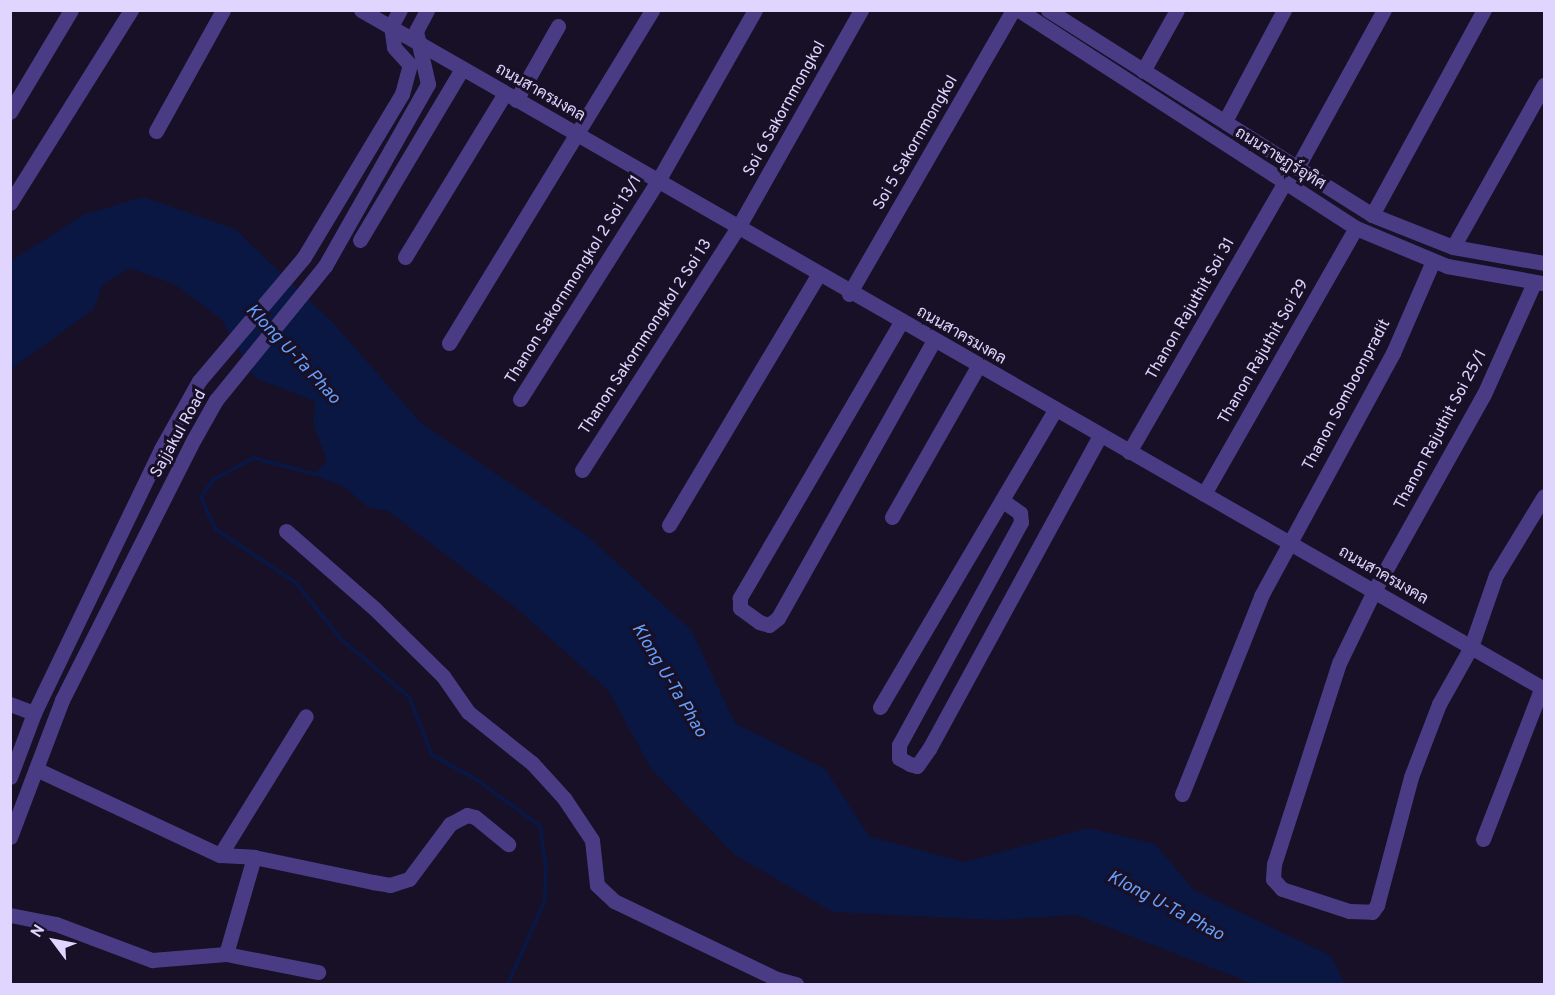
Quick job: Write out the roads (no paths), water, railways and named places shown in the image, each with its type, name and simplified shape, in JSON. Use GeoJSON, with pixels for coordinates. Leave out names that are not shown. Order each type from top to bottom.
{"type":"FeatureCollection","features":[{"type":"Feature","properties":{"kind":"street"},"geometry":{"type":"LineString","coordinates":[[10,112],[71,10]]}},
{"type":"Feature","properties":{"kind":"street"},"geometry":{"type":"LineString","coordinates":[[10,202],[131,10]]}},
{"type":"Feature","properties":{"kind":"street"},"geometry":{"type":"LineString","coordinates":[[156,130],[223,10]]}},
{"type":"Feature","properties":{"kind":"street","name":"ถนนสาครมงคล"},"geometry":{"type":"LineString","coordinates":[[362,10],[578,136],[740,224],[849,294],[934,340],[1543,688]]}},
{"type":"Feature","properties":{"kind":"street"},"geometry":{"type":"LineString","coordinates":[[391,26],[400,10]]}},
{"type":"Feature","properties":{"kind":"street"},"geometry":{"type":"LineString","coordinates":[[416,43],[416,31],[427,10]]}},
{"type":"Feature","properties":{"kind":"street"},"geometry":{"type":"LineString","coordinates":[[449,343],[578,136],[652,10]]}},
{"type":"Feature","properties":{"kind":"street","name":"Thanon Sakornmongkol 2 Soi 13/1"},"geometry":{"type":"LineString","coordinates":[[520,399],[659,180],[755,10]]}},
{"type":"Feature","properties":{"kind":"street","name":"Soi 6 Sakornmongkol"},"geometry":{"type":"LineString","coordinates":[[740,224],[861,10]]}},
{"type":"Feature","properties":{"kind":"street","name":"Soi 5 Sakornmongkol"},"geometry":{"type":"LineString","coordinates":[[849,294],[1013,10]]}},
{"type":"Feature","properties":{"kind":"street","name":"ถนนราษฏร์อุทิศ"},"geometry":{"type":"LineString","coordinates":[[1019,10],[1284,184],[1356,228],[1433,261],[1539,283]]}},
{"type":"Feature","properties":{"kind":"street"},"geometry":{"type":"LineString","coordinates":[[1143,71],[1177,10]]}},
{"type":"Feature","properties":{"kind":"street"},"geometry":{"type":"LineString","coordinates":[[1225,121],[1284,10]]}},
{"type":"Feature","properties":{"kind":"street"},"geometry":{"type":"LineString","coordinates":[[1297,168],[1384,10]]}},
{"type":"Feature","properties":{"kind":"street"},"geometry":{"type":"LineString","coordinates":[[1372,214],[1484,10]]}},
{"type":"Feature","properties":{"kind":"street","name":"ถนนราษฏร์อุทิศ"},"geometry":{"type":"LineString","coordinates":[[1056,13],[1110,51],[1372,214],[1453,247],[1545,263]]}},
{"type":"Feature","properties":{"kind":"street","name":"Sajjakul Road"},"geometry":{"type":"LineString","coordinates":[[10,777],[34,713],[161,449],[199,381],[304,257],[409,80],[410,65],[394,47],[391,26]]}},
{"type":"Feature","properties":{"kind":"street"},"geometry":{"type":"LineString","coordinates":[[405,256],[558,26]]}},
{"type":"Feature","properties":{"kind":"street","name":"Sajjakul Road"},"geometry":{"type":"LineString","coordinates":[[10,837],[62,700],[216,400],[325,266],[428,84],[428,71],[416,43]]}},
{"type":"Feature","properties":{"kind":"street"},"geometry":{"type":"LineString","coordinates":[[1100,63],[1110,51]]}},
{"type":"Feature","properties":{"kind":"street"},"geometry":{"type":"LineString","coordinates":[[360,240],[462,69]]}},
{"type":"Feature","properties":{"kind":"street"},"geometry":{"type":"LineString","coordinates":[[1453,247],[1545,85]]}},
{"type":"Feature","properties":{"kind":"street","name":"Thanon Rajuthit Soi 31"},"geometry":{"type":"LineString","coordinates":[[1129,452],[1284,184]]}},
{"type":"Feature","properties":{"kind":"street","name":"Thanon Sakornmongkol 2 Soi 13"},"geometry":{"type":"LineString","coordinates":[[582,470],[740,224]]}},
{"type":"Feature","properties":{"kind":"street","name":"Thanon Rajuthit Soi 29"},"geometry":{"type":"LineString","coordinates":[[1204,494],[1356,228]]}},
{"type":"Feature","properties":{"kind":"street","name":"Thanon Somboonpradit"},"geometry":{"type":"LineString","coordinates":[[1182,794],[1261,596],[1287,542],[1393,353],[1433,261]]}},
{"type":"Feature","properties":{"kind":"street"},"geometry":{"type":"LineString","coordinates":[[669,525],[818,275]]}},
{"type":"Feature","properties":{"kind":"street","name":"Thanon Rajuthit Soi 25/1"},"geometry":{"type":"LineString","coordinates":[[1471,647],[1439,704],[1419,756],[1372,912],[1349,911],[1282,889],[1273,879],[1274,864],[1339,663],[1374,591],[1484,394],[1539,283]]}},
{"type":"Feature","properties":{"kind":"street"},"geometry":{"type":"LineString","coordinates":[[901,322],[740,598],[740,608],[759,622],[770,625],[778,618],[934,340]]}},
{"type":"Feature","properties":{"kind":"street"},"geometry":{"type":"LineString","coordinates":[[892,517],[978,366]]}},
{"type":"Feature","properties":{"kind":"street"},"geometry":{"type":"LineString","coordinates":[[880,707],[1055,410]]}},
{"type":"Feature","properties":{"kind":"street"},"geometry":{"type":"LineString","coordinates":[[1003,501],[1020,513],[1022,522],[899,745],[899,758],[910,764],[917,766],[929,749],[1100,436]]}},
{"type":"Feature","properties":{"kind":"street"},"geometry":{"type":"LineString","coordinates":[[1471,647],[1496,575],[1545,496]]}},
{"type":"Feature","properties":{"kind":"street"},"geometry":{"type":"LineString","coordinates":[[286,531],[374,608],[443,676],[468,712],[532,763],[564,798],[592,840],[597,885],[614,901],[775,982],[796,984]]}},
{"type":"Feature","properties":{"kind":"street"},"geometry":{"type":"LineString","coordinates":[[1483,839],[1543,688]]}},
{"type":"Feature","properties":{"kind":"street"},"geometry":{"type":"LineString","coordinates":[[10,704],[34,713]]}},
{"type":"Feature","properties":{"kind":"street"},"geometry":{"type":"LineString","coordinates":[[220,855],[306,716]]}},
{"type":"Feature","properties":{"kind":"street"},"geometry":{"type":"LineString","coordinates":[[36,769],[220,855],[254,857],[390,885],[409,879],[457,819],[475,817],[508,844]]}},
{"type":"Feature","properties":{"kind":"street"},"geometry":{"type":"LineString","coordinates":[[226,954],[254,857]]}},
{"type":"Feature","properties":{"kind":"street"},"geometry":{"type":"LineString","coordinates":[[10,915],[56,924],[152,960],[226,954],[318,972]]}},
{"type":"Feature","properties":{"kind":"water","name":"Klong U-Ta Phao"},"geometry":{"type":"Polygon","coordinates":[[[143,197],[235,229],[334,324],[422,424],[585,534],[691,630],[735,723],[825,769],[870,837],[965,862],[1088,828],[1155,844],[1194,890],[1331,956],[1345,984],[1253,984],[1077,915],[998,920],[833,912],[735,855],[652,770],[608,690],[515,607],[388,511],[368,507],[344,487],[314,475],[327,461],[313,423],[315,401],[255,378],[221,319],[176,285],[130,268],[102,285],[94,309],[11,369],[11,261],[83,215],[143,197]]]}},
{"type":"Feature","properties":{"kind":"waterway"},"geometry":{"type":"LineString","coordinates":[[318,475],[254,458],[214,479],[201,497],[215,529],[296,583],[342,640],[409,697],[432,755],[477,780],[540,826],[546,868],[545,900],[508,984]]}}]}
